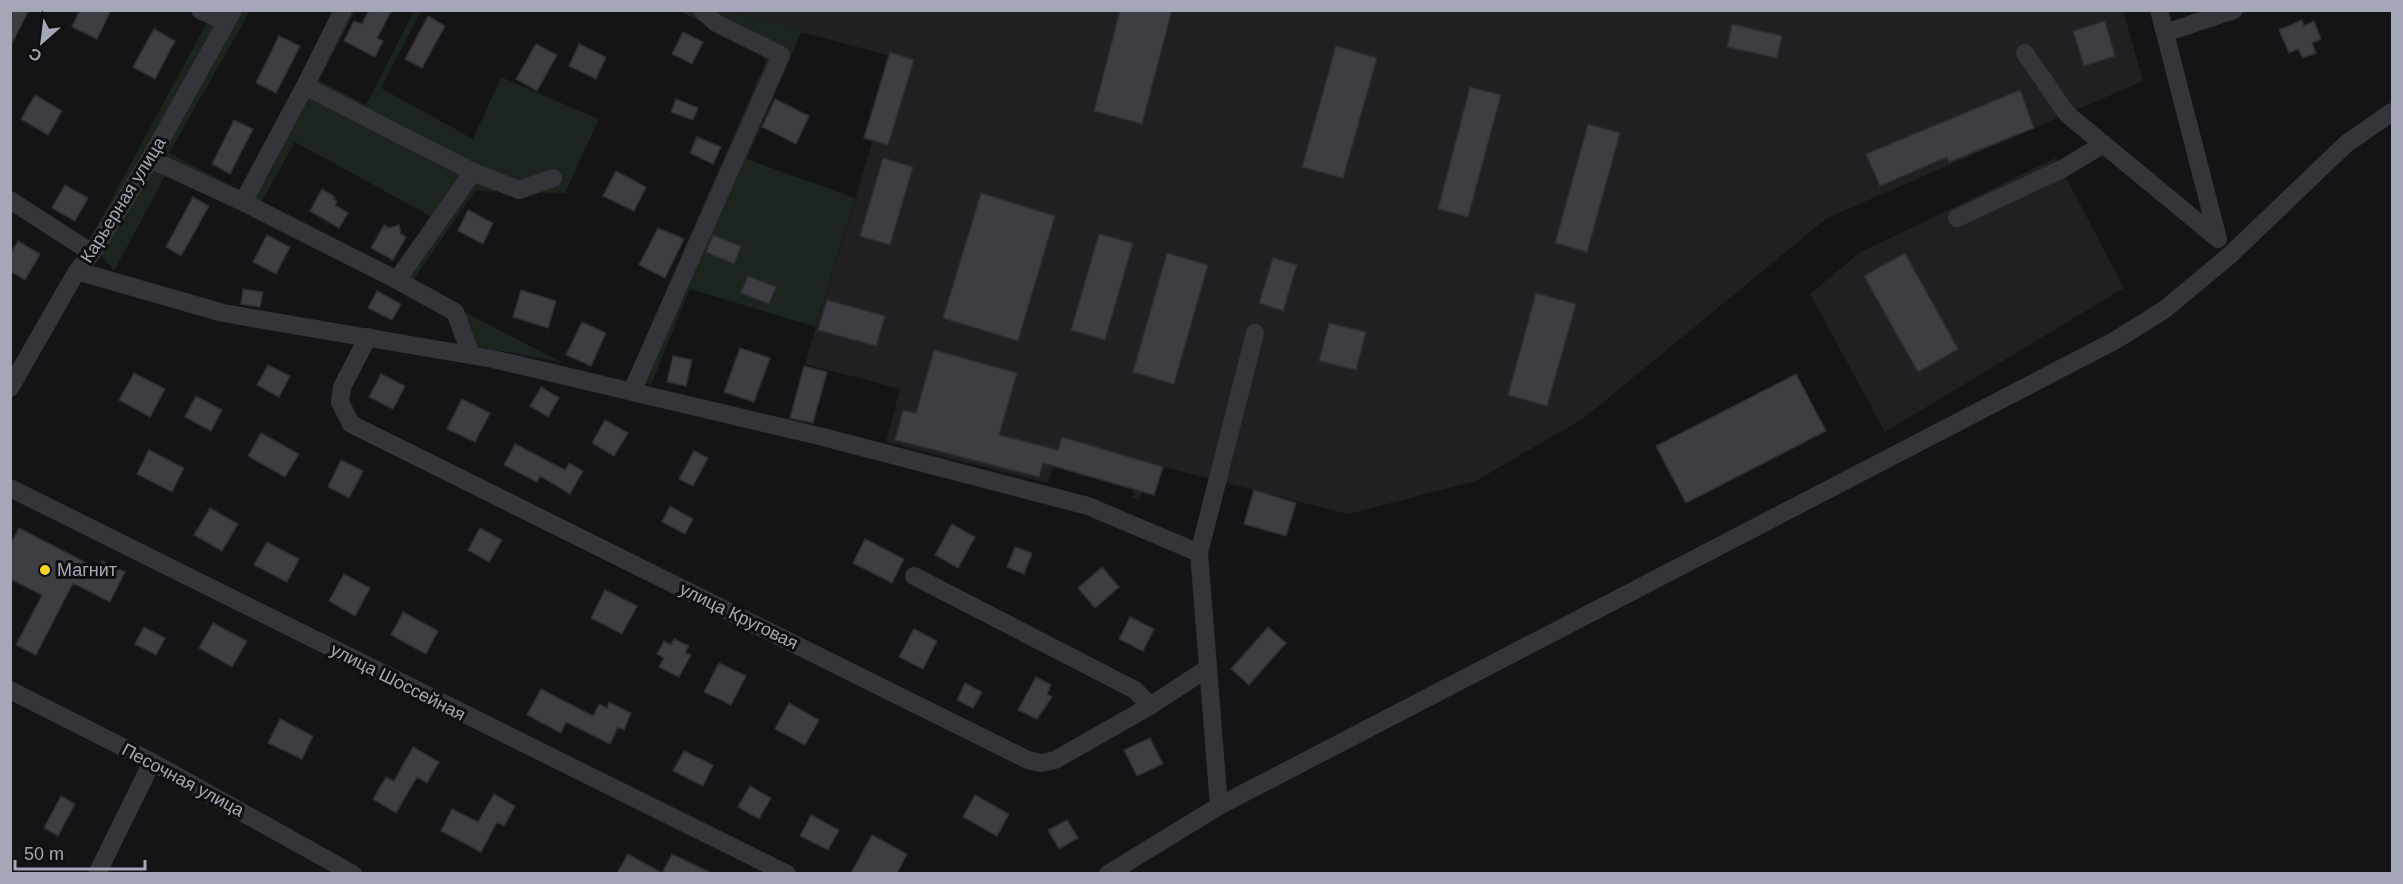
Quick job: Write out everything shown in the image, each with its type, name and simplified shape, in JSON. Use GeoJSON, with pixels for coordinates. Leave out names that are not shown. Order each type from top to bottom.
{"type":"FeatureCollection","features":[{"type":"Feature","properties":{"kind":"street"},"geometry":{"type":"LineString","coordinates":[[200,10],[230,16]]}},
{"type":"Feature","properties":{"kind":"street"},"geometry":{"type":"LineString","coordinates":[[243,202],[343,10]]}},
{"type":"Feature","properties":{"kind":"street"},"geometry":{"type":"LineString","coordinates":[[632,391],[781,55],[716,23],[702,10]]}},
{"type":"Feature","properties":{"kind":"street"},"geometry":{"type":"LineString","coordinates":[[2159,10],[2217,238]]}},
{"type":"Feature","properties":{"kind":"street"},"geometry":{"type":"LineString","coordinates":[[2165,33],[2234,10]]}},
{"type":"Feature","properties":{"kind":"street","name":"Карьерная улица"},"geometry":{"type":"LineString","coordinates":[[10,388],[78,271],[92,253],[150,159],[230,16]]}},
{"type":"Feature","properties":{"kind":"street"},"geometry":{"type":"LineString","coordinates":[[2025,53],[2067,114],[2217,238],[2230,255]]}},
{"type":"Feature","properties":{"kind":"street"},"geometry":{"type":"LineString","coordinates":[[304,86],[473,172],[519,190],[554,178]]}},
{"type":"Feature","properties":{"kind":"street"},"geometry":{"type":"LineString","coordinates":[[1108,873],[1219,806],[2114,341],[2164,310],[2230,255],[2346,144],[2392,112]]}},
{"type":"Feature","properties":{"kind":"street"},"geometry":{"type":"LineString","coordinates":[[1957,218],[2062,169],[2104,144]]}},
{"type":"Feature","properties":{"kind":"street"},"geometry":{"type":"LineString","coordinates":[[150,159],[243,202],[455,312],[471,355]]}},
{"type":"Feature","properties":{"kind":"street"},"geometry":{"type":"LineString","coordinates":[[397,280],[473,172]]}},
{"type":"Feature","properties":{"kind":"street"},"geometry":{"type":"LineString","coordinates":[[10,200],[92,253]]}},
{"type":"Feature","properties":{"kind":"street"},"geometry":{"type":"LineString","coordinates":[[78,271],[223,313],[471,355],[819,436],[1088,506],[1199,553]]}},
{"type":"Feature","properties":{"kind":"street"},"geometry":{"type":"LineString","coordinates":[[1219,806],[1199,553],[1255,333]]}},
{"type":"Feature","properties":{"kind":"street","name":"улица Круговая"},"geometry":{"type":"LineString","coordinates":[[368,337],[342,387],[340,402],[351,424],[1028,760],[1041,764],[1055,760],[1150,706],[1208,668]]}},
{"type":"Feature","properties":{"kind":"street","name":"улица Шоссейная"},"geometry":{"type":"LineString","coordinates":[[10,488],[787,873]]}},
{"type":"Feature","properties":{"kind":"street"},"geometry":{"type":"LineString","coordinates":[[914,576],[1135,690],[1150,706]]}},
{"type":"Feature","properties":{"kind":"street","name":"Песочная улица"},"geometry":{"type":"LineString","coordinates":[[10,690],[152,762],[353,873]]}},
{"type":"Feature","properties":{"kind":"street"},"geometry":{"type":"LineString","coordinates":[[97,873],[152,762]]}},
{"type":"Feature","properties":{"kind":"shaded area"},"geometry":{"type":"Polygon","coordinates":[[[2123,10],[2143,81],[1827,218],[1584,418],[1476,481],[1348,514],[1163,467],[1154,495],[1142,492],[1139,500],[1132,498],[1134,490],[1054,466],[1048,483],[886,442],[900,389],[805,364],[898,58],[723,11],[2123,10]]]}},
{"type":"Feature","properties":{"kind":"shaded area"},"geometry":{"type":"Polygon","coordinates":[[[213,11],[250,11],[169,153],[244,192],[343,11],[355,11],[319,80],[366,105],[414,11],[421,11],[381,88],[473,139],[501,77],[599,119],[565,193],[475,191],[414,279],[472,316],[561,362],[463,344],[457,321],[168,171],[114,271],[89,241],[213,11]],[[295,142],[262,201],[393,273],[434,218],[295,142]]]}},
{"type":"Feature","properties":{"kind":"shaded area"},"geometry":{"type":"Polygon","coordinates":[[[680,11],[723,11],[802,31],[747,159],[855,198],[816,327],[690,289],[651,385],[627,380],[766,61],[759,52],[680,11]]]}},
{"type":"Feature","properties":{"kind":"shaded area"},"geometry":{"type":"Polygon","coordinates":[[[2056,158],[2124,288],[1885,432],[1810,294],[1859,253],[2056,158]]]}},
{"type":"Feature","properties":{"kind":"building"},"geometry":{"type":"Polygon","coordinates":[[[10,10],[29,10],[10,47],[10,10]]]}},
{"type":"Feature","properties":{"kind":"building"},"geometry":{"type":"Polygon","coordinates":[[[80,10],[111,10],[97,39],[72,27],[80,10]]]}},
{"type":"Feature","properties":{"kind":"building"},"geometry":{"type":"Polygon","coordinates":[[[369,10],[392,10],[377,38],[383,41],[375,57],[344,41],[354,21],[362,24],[369,10]]]}},
{"type":"Feature","properties":{"kind":"building"},"geometry":{"type":"Polygon","coordinates":[[[1120,10],[1172,10],[1142,124],[1094,111],[1120,10]]]}},
{"type":"Feature","properties":{"kind":"building"},"geometry":{"type":"Polygon","coordinates":[[[428,16],[445,26],[422,68],[405,59],[428,16]]]}},
{"type":"Feature","properties":{"kind":"building"},"geometry":{"type":"Polygon","coordinates":[[[2302,20],[2304,26],[2314,21],[2321,39],[2312,43],[2316,53],[2303,58],[2298,49],[2289,53],[2279,30],[2302,20]]]}},
{"type":"Feature","properties":{"kind":"building"},"geometry":{"type":"Polygon","coordinates":[[[2105,21],[2115,56],[2084,66],[2073,31],[2105,21]]]}},
{"type":"Feature","properties":{"kind":"building"},"geometry":{"type":"Polygon","coordinates":[[[1732,24],[1782,36],[1777,58],[1727,47],[1732,24]]]}},
{"type":"Feature","properties":{"kind":"building"},"geometry":{"type":"Polygon","coordinates":[[[154,29],[175,41],[155,79],[133,67],[154,29]]]}},
{"type":"Feature","properties":{"kind":"building"},"geometry":{"type":"Polygon","coordinates":[[[683,32],[703,42],[692,64],[672,54],[683,32]]]}},
{"type":"Feature","properties":{"kind":"building"},"geometry":{"type":"Polygon","coordinates":[[[279,36],[300,46],[276,93],[256,83],[279,36]]]}},
{"type":"Feature","properties":{"kind":"building"},"geometry":{"type":"Polygon","coordinates":[[[536,44],[557,55],[537,91],[516,79],[536,44]]]}},
{"type":"Feature","properties":{"kind":"building"},"geometry":{"type":"Polygon","coordinates":[[[579,44],[606,57],[596,79],[569,66],[579,44]]]}},
{"type":"Feature","properties":{"kind":"building"},"geometry":{"type":"Polygon","coordinates":[[[1336,46],[1377,58],[1343,178],[1302,167],[1336,46]]]}},
{"type":"Feature","properties":{"kind":"building"},"geometry":{"type":"Polygon","coordinates":[[[890,52],[914,60],[888,145],[864,138],[890,52]]]}},
{"type":"Feature","properties":{"kind":"building"},"geometry":{"type":"Polygon","coordinates":[[[1470,87],[1501,95],[1468,217],[1438,209],[1470,87]]]}},
{"type":"Feature","properties":{"kind":"building"},"geometry":{"type":"Polygon","coordinates":[[[2020,90],[2034,128],[1949,162],[1947,157],[1880,186],[1866,154],[2020,90]]]}},
{"type":"Feature","properties":{"kind":"building"},"geometry":{"type":"Polygon","coordinates":[[[35,95],[62,111],[48,135],[21,119],[35,95]]]}},
{"type":"Feature","properties":{"kind":"building"},"geometry":{"type":"Polygon","coordinates":[[[676,99],[698,108],[693,120],[671,112],[676,99]]]}},
{"type":"Feature","properties":{"kind":"building"},"geometry":{"type":"Polygon","coordinates":[[[775,99],[809,116],[796,144],[762,127],[775,99]]]}},
{"type":"Feature","properties":{"kind":"building"},"geometry":{"type":"Polygon","coordinates":[[[234,120],[253,129],[230,174],[212,164],[234,120]]]}},
{"type":"Feature","properties":{"kind":"building"},"geometry":{"type":"Polygon","coordinates":[[[1588,124],[1620,133],[1587,252],[1555,243],[1588,124]]]}},
{"type":"Feature","properties":{"kind":"building"},"geometry":{"type":"Polygon","coordinates":[[[697,137],[721,147],[713,164],[690,153],[697,137]]]}},
{"type":"Feature","properties":{"kind":"building"},"geometry":{"type":"Polygon","coordinates":[[[883,158],[913,167],[890,245],[860,236],[883,158]]]}},
{"type":"Feature","properties":{"kind":"building"},"geometry":{"type":"Polygon","coordinates":[[[616,171],[646,187],[634,211],[603,196],[616,171]]]}},
{"type":"Feature","properties":{"kind":"building"},"geometry":{"type":"Polygon","coordinates":[[[65,185],[88,198],[75,221],[52,208],[65,185]]]}},
{"type":"Feature","properties":{"kind":"building"},"geometry":{"type":"Polygon","coordinates":[[[322,189],[335,197],[333,199],[337,201],[335,205],[348,213],[339,228],[310,211],[322,189]]]}},
{"type":"Feature","properties":{"kind":"building"},"geometry":{"type":"Polygon","coordinates":[[[981,193],[1055,216],[1018,341],[943,318],[981,193]]]}},
{"type":"Feature","properties":{"kind":"building"},"geometry":{"type":"Polygon","coordinates":[[[193,197],[209,206],[181,256],[166,247],[193,197]]]}},
{"type":"Feature","properties":{"kind":"building"},"geometry":{"type":"Polygon","coordinates":[[[468,210],[493,223],[483,244],[458,231],[468,210]]]}},
{"type":"Feature","properties":{"kind":"building"},"geometry":{"type":"Polygon","coordinates":[[[384,225],[389,228],[399,225],[401,234],[406,237],[393,260],[371,248],[384,225]]]}},
{"type":"Feature","properties":{"kind":"building"},"geometry":{"type":"Polygon","coordinates":[[[658,228],[684,239],[665,278],[639,265],[658,228]]]}},
{"type":"Feature","properties":{"kind":"building"},"geometry":{"type":"Polygon","coordinates":[[[1099,234],[1133,243],[1105,340],[1071,330],[1099,234]]]}},
{"type":"Feature","properties":{"kind":"building"},"geometry":{"type":"Polygon","coordinates":[[[267,235],[290,247],[276,274],[253,262],[267,235]]]}},
{"type":"Feature","properties":{"kind":"building"},"geometry":{"type":"Polygon","coordinates":[[[713,235],[741,246],[734,264],[706,252],[713,235]]]}},
{"type":"Feature","properties":{"kind":"building"},"geometry":{"type":"Polygon","coordinates":[[[18,241],[40,254],[25,280],[10,271],[10,254],[18,241]]]}},
{"type":"Feature","properties":{"kind":"building"},"geometry":{"type":"Polygon","coordinates":[[[1167,253],[1208,265],[1174,384],[1133,372],[1167,253]]]}},
{"type":"Feature","properties":{"kind":"building"},"geometry":{"type":"Polygon","coordinates":[[[1905,253],[1958,349],[1918,372],[1864,276],[1905,253]]]}},
{"type":"Feature","properties":{"kind":"building"},"geometry":{"type":"Polygon","coordinates":[[[1273,258],[1297,265],[1283,311],[1259,303],[1273,258]]]}},
{"type":"Feature","properties":{"kind":"building"},"geometry":{"type":"Polygon","coordinates":[[[748,276],[776,287],[769,304],[741,293],[748,276]]]}},
{"type":"Feature","properties":{"kind":"building"},"geometry":{"type":"Polygon","coordinates":[[[243,289],[263,292],[260,307],[241,304],[243,289]]]}},
{"type":"Feature","properties":{"kind":"building"},"geometry":{"type":"Polygon","coordinates":[[[521,290],[556,301],[548,328],[513,317],[521,290]]]}},
{"type":"Feature","properties":{"kind":"building"},"geometry":{"type":"Polygon","coordinates":[[[377,291],[401,304],[392,320],[368,308],[377,291]]]}},
{"type":"Feature","properties":{"kind":"building"},"geometry":{"type":"Polygon","coordinates":[[[1536,293],[1576,304],[1547,406],[1508,395],[1536,293]]]}},
{"type":"Feature","properties":{"kind":"building"},"geometry":{"type":"Polygon","coordinates":[[[827,300],[885,316],[876,346],[818,330],[827,300]]]}},
{"type":"Feature","properties":{"kind":"building"},"geometry":{"type":"Polygon","coordinates":[[[582,322],[606,333],[591,366],[566,355],[582,322]]]}},
{"type":"Feature","properties":{"kind":"building"},"geometry":{"type":"Polygon","coordinates":[[[1329,323],[1366,332],[1356,370],[1319,361],[1329,323]]]}},
{"type":"Feature","properties":{"kind":"building"},"geometry":{"type":"Polygon","coordinates":[[[740,348],[770,358],[754,402],[724,392],[740,348]]]}},
{"type":"Feature","properties":{"kind":"building"},"geometry":{"type":"Polygon","coordinates":[[[934,350],[1017,373],[999,435],[1058,450],[1062,437],[1163,467],[1154,495],[1043,463],[1039,477],[895,440],[903,410],[916,413],[934,350]]]}},
{"type":"Feature","properties":{"kind":"building"},"geometry":{"type":"Polygon","coordinates":[[[673,356],[692,360],[686,386],[667,382],[673,356]]]}},
{"type":"Feature","properties":{"kind":"building"},"geometry":{"type":"Polygon","coordinates":[[[268,365],[290,376],[279,397],[257,385],[268,365]]]}},
{"type":"Feature","properties":{"kind":"building"},"geometry":{"type":"Polygon","coordinates":[[[804,366],[827,372],[813,423],[790,418],[804,366]]]}},
{"type":"Feature","properties":{"kind":"building"},"geometry":{"type":"Polygon","coordinates":[[[134,373],[165,389],[150,417],[119,400],[134,373]]]}},
{"type":"Feature","properties":{"kind":"building"},"geometry":{"type":"Polygon","coordinates":[[[381,374],[405,386],[393,409],[369,397],[381,374]]]}},
{"type":"Feature","properties":{"kind":"building"},"geometry":{"type":"Polygon","coordinates":[[[1796,374],[1826,431],[1686,503],[1656,446],[1796,374]]]}},
{"type":"Feature","properties":{"kind":"building"},"geometry":{"type":"Polygon","coordinates":[[[541,387],[559,398],[548,417],[530,406],[541,387]]]}},
{"type":"Feature","properties":{"kind":"building"},"geometry":{"type":"Polygon","coordinates":[[[196,396],[222,410],[211,431],[185,417],[196,396]]]}},
{"type":"Feature","properties":{"kind":"building"},"geometry":{"type":"Polygon","coordinates":[[[462,399],[490,413],[475,442],[447,429],[462,399]]]}},
{"type":"Feature","properties":{"kind":"building"},"geometry":{"type":"Polygon","coordinates":[[[605,420],[628,433],[614,456],[592,443],[605,420]]]}},
{"type":"Feature","properties":{"kind":"building"},"geometry":{"type":"Polygon","coordinates":[[[261,433],[299,454],[285,477],[248,456],[261,433]]]}},
{"type":"Feature","properties":{"kind":"building"},"geometry":{"type":"Polygon","coordinates":[[[515,444],[565,470],[569,463],[583,471],[570,494],[540,476],[537,482],[504,465],[515,444]]]}},
{"type":"Feature","properties":{"kind":"building"},"geometry":{"type":"Polygon","coordinates":[[[149,450],[184,468],[172,492],[137,474],[149,450]]]}},
{"type":"Feature","properties":{"kind":"building"},"geometry":{"type":"Polygon","coordinates":[[[694,451],[708,458],[693,486],[679,479],[694,451]]]}},
{"type":"Feature","properties":{"kind":"building"},"geometry":{"type":"Polygon","coordinates":[[[341,460],[363,471],[349,498],[328,487],[341,460]]]}},
{"type":"Feature","properties":{"kind":"building"},"geometry":{"type":"Polygon","coordinates":[[[1254,490],[1296,503],[1286,536],[1244,524],[1254,490]]]}},
{"type":"Feature","properties":{"kind":"building"},"geometry":{"type":"Polygon","coordinates":[[[670,506],[693,519],[685,534],[662,522],[670,506]]]}},
{"type":"Feature","properties":{"kind":"building"},"geometry":{"type":"Polygon","coordinates":[[[210,508],[238,524],[222,551],[194,535],[210,508]]]}},
{"type":"Feature","properties":{"kind":"building"},"geometry":{"type":"Polygon","coordinates":[[[952,524],[975,537],[958,568],[935,555],[952,524]]]}},
{"type":"Feature","properties":{"kind":"building"},"geometry":{"type":"Polygon","coordinates":[[[19,528],[98,569],[102,561],[125,572],[110,602],[73,583],[36,655],[16,645],[42,595],[10,579],[10,545],[19,528]]]}},
{"type":"Feature","properties":{"kind":"building"},"geometry":{"type":"Polygon","coordinates":[[[480,528],[502,540],[489,562],[468,550],[480,528]]]}},
{"type":"Feature","properties":{"kind":"building"},"geometry":{"type":"Polygon","coordinates":[[[865,539],[904,559],[892,583],[853,563],[865,539]]]}},
{"type":"Feature","properties":{"kind":"building"},"geometry":{"type":"Polygon","coordinates":[[[267,542],[299,559],[287,582],[254,565],[267,542]]]}},
{"type":"Feature","properties":{"kind":"building"},"geometry":{"type":"Polygon","coordinates":[[[1015,547],[1032,553],[1024,574],[1007,567],[1015,547]]]}},
{"type":"Feature","properties":{"kind":"building"},"geometry":{"type":"Polygon","coordinates":[[[1102,567],[1119,587],[1095,608],[1078,588],[1102,567]]]}},
{"type":"Feature","properties":{"kind":"building"},"geometry":{"type":"Polygon","coordinates":[[[344,574],[370,588],[355,616],[329,601],[344,574]]]}},
{"type":"Feature","properties":{"kind":"building"},"geometry":{"type":"Polygon","coordinates":[[[605,590],[637,606],[622,634],[591,618],[605,590]]]}},
{"type":"Feature","properties":{"kind":"building"},"geometry":{"type":"Polygon","coordinates":[[[403,612],[438,631],[426,654],[391,635],[403,612]]]}},
{"type":"Feature","properties":{"kind":"building"},"geometry":{"type":"Polygon","coordinates":[[[1130,617],[1154,629],[1143,651],[1119,639],[1130,617]]]}},
{"type":"Feature","properties":{"kind":"building"},"geometry":{"type":"Polygon","coordinates":[[[213,623],[247,641],[232,667],[199,648],[213,623]]]}},
{"type":"Feature","properties":{"kind":"building"},"geometry":{"type":"Polygon","coordinates":[[[144,627],[165,638],[156,655],[135,644],[144,627]]]}},
{"type":"Feature","properties":{"kind":"building"},"geometry":{"type":"Polygon","coordinates":[[[1268,627],[1286,643],[1249,685],[1231,669],[1268,627]]]}},
{"type":"Feature","properties":{"kind":"building"},"geometry":{"type":"Polygon","coordinates":[[[914,629],[937,641],[923,669],[899,657],[914,629]]]}},
{"type":"Feature","properties":{"kind":"building"},"geometry":{"type":"Polygon","coordinates":[[[674,639],[689,646],[685,653],[691,655],[679,677],[659,667],[664,658],[657,654],[664,641],[671,645],[674,639]]]}},
{"type":"Feature","properties":{"kind":"building"},"geometry":{"type":"Polygon","coordinates":[[[719,663],[746,676],[731,705],[704,692],[719,663]]]}},
{"type":"Feature","properties":{"kind":"building"},"geometry":{"type":"Polygon","coordinates":[[[1036,677],[1051,685],[1047,694],[1052,697],[1037,719],[1018,710],[1036,677]]]}},
{"type":"Feature","properties":{"kind":"building"},"geometry":{"type":"Polygon","coordinates":[[[965,683],[982,692],[973,708],[957,700],[965,683]]]}},
{"type":"Feature","properties":{"kind":"building"},"geometry":{"type":"Polygon","coordinates":[[[541,689],[593,716],[599,704],[607,708],[609,702],[631,713],[624,730],[618,727],[610,744],[566,722],[561,733],[527,715],[541,689]]]}},
{"type":"Feature","properties":{"kind":"building"},"geometry":{"type":"Polygon","coordinates":[[[789,703],[819,720],[805,745],[775,729],[789,703]]]}},
{"type":"Feature","properties":{"kind":"building"},"geometry":{"type":"Polygon","coordinates":[[[280,719],[313,736],[302,759],[268,743],[280,719]]]}},
{"type":"Feature","properties":{"kind":"building"},"geometry":{"type":"Polygon","coordinates":[[[1150,738],[1163,764],[1137,776],[1124,750],[1150,738]]]}},
{"type":"Feature","properties":{"kind":"building"},"geometry":{"type":"Polygon","coordinates":[[[413,747],[439,762],[427,783],[417,777],[396,813],[373,799],[386,777],[394,781],[413,747]]]}},
{"type":"Feature","properties":{"kind":"building"},"geometry":{"type":"Polygon","coordinates":[[[684,751],[713,765],[703,786],[673,771],[684,751]]]}},
{"type":"Feature","properties":{"kind":"building"},"geometry":{"type":"Polygon","coordinates":[[[750,786],[771,798],[759,819],[738,807],[750,786]]]}},
{"type":"Feature","properties":{"kind":"building"},"geometry":{"type":"Polygon","coordinates":[[[494,794],[515,806],[504,826],[497,822],[481,852],[441,831],[452,809],[478,822],[494,794]]]}},
{"type":"Feature","properties":{"kind":"building"},"geometry":{"type":"Polygon","coordinates":[[[975,795],[1009,814],[997,836],[963,817],[975,795]]]}},
{"type":"Feature","properties":{"kind":"building"},"geometry":{"type":"Polygon","coordinates":[[[61,796],[75,804],[58,836],[44,828],[61,796]]]}},
{"type":"Feature","properties":{"kind":"building"},"geometry":{"type":"Polygon","coordinates":[[[811,815],[839,830],[828,850],[800,836],[811,815]]]}},
{"type":"Feature","properties":{"kind":"building"},"geometry":{"type":"Polygon","coordinates":[[[1067,820],[1078,838],[1059,849],[1048,830],[1067,820]]]}},
{"type":"Feature","properties":{"kind":"building"},"geometry":{"type":"Polygon","coordinates":[[[872,835],[907,854],[897,873],[851,873],[872,835]]]}},
{"type":"Feature","properties":{"kind":"building"},"geometry":{"type":"Polygon","coordinates":[[[628,854],[662,873],[617,873],[628,854]]]}},
{"type":"Feature","properties":{"kind":"building"},"geometry":{"type":"Polygon","coordinates":[[[672,854],[711,873],[662,873],[672,854]]]}},
{"type":"Feature","properties":{"kind":"place","name":"Магнит"},"geometry":{"type":"Point","coordinates":[45,570]}}]}
